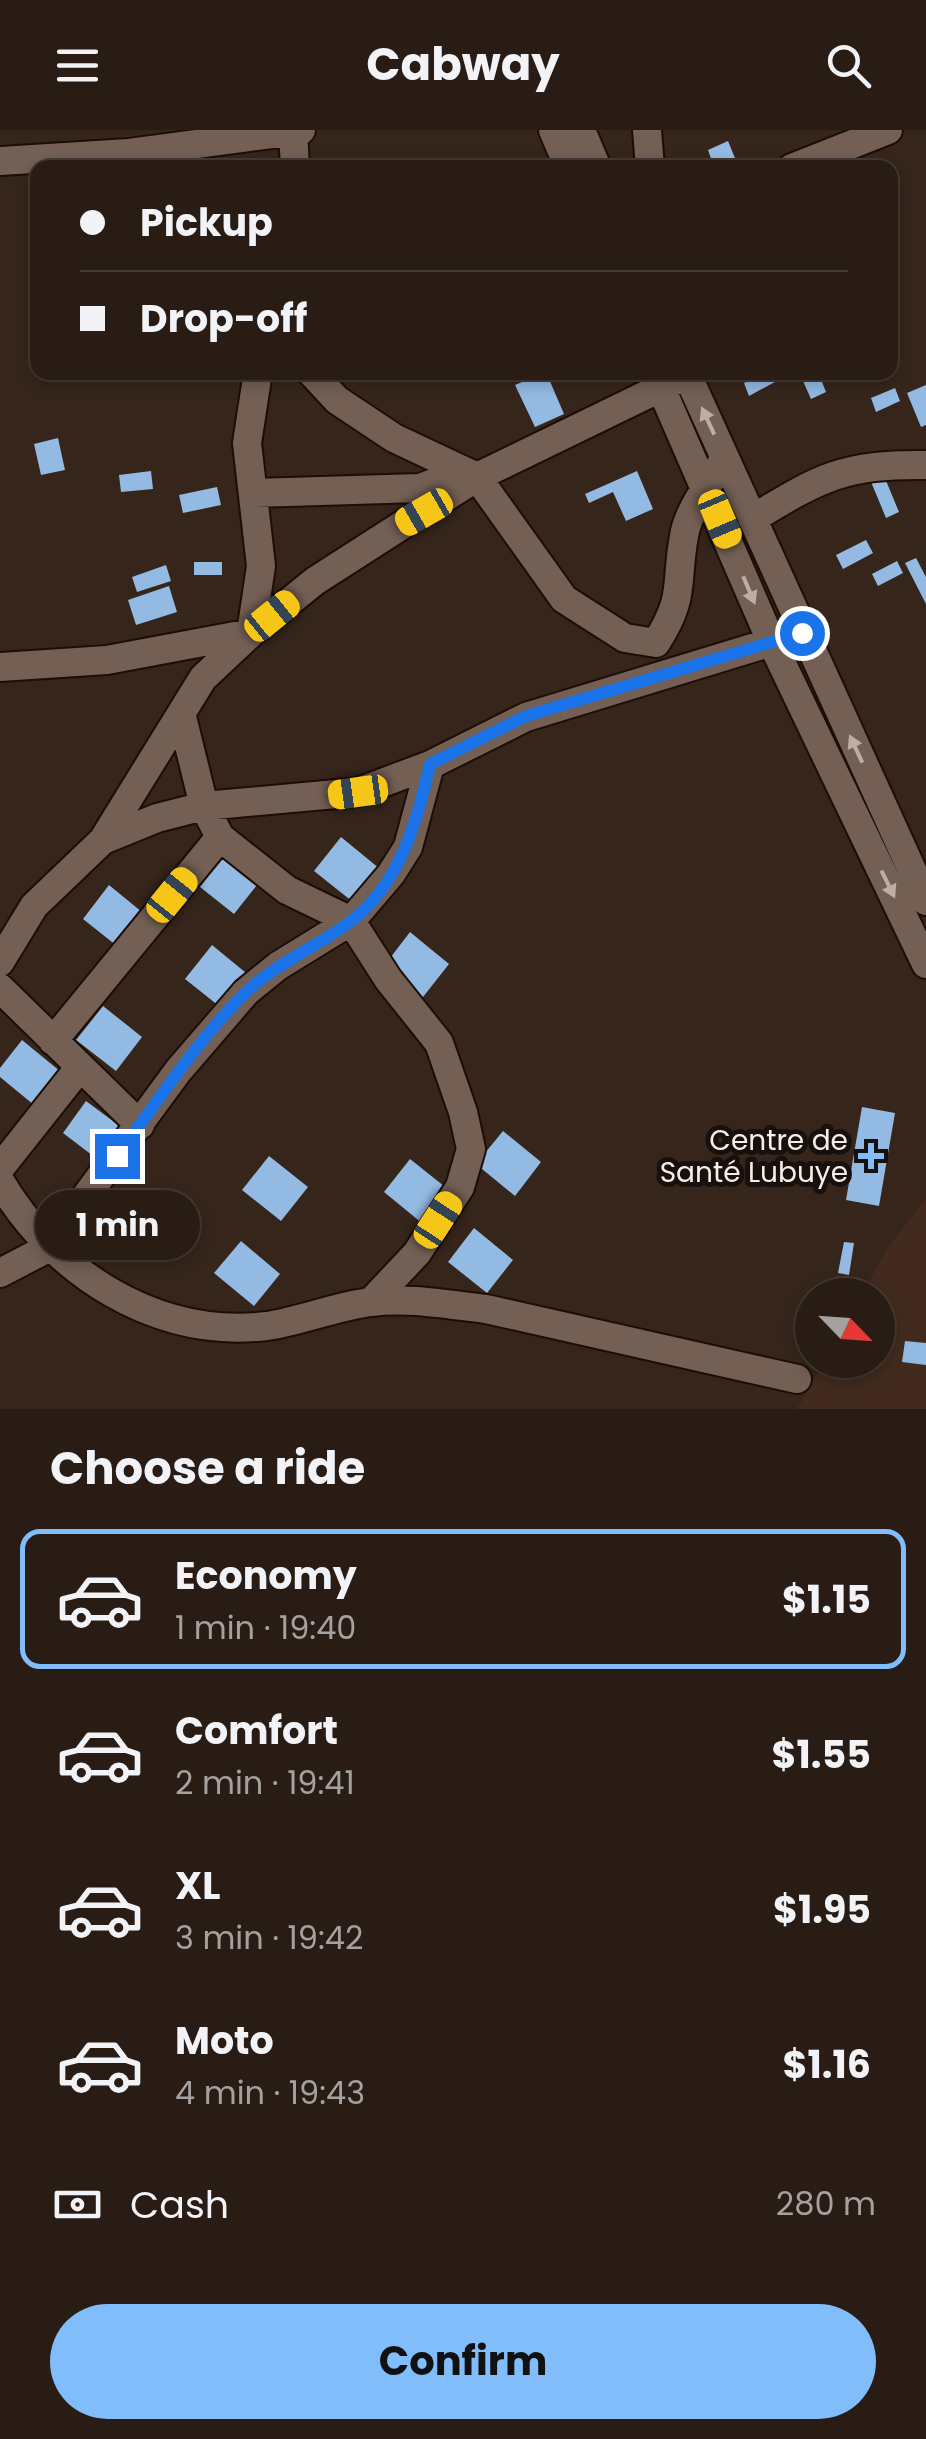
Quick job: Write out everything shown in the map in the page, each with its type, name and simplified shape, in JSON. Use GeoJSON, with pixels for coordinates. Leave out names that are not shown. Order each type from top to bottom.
{"type":"FeatureCollection","features":[{"type":"Feature","properties":{"kind":"street"},"geometry":{"type":"LineString","coordinates":[[553,130],[566,160]]}},
{"type":"Feature","properties":{"kind":"street"},"geometry":{"type":"LineString","coordinates":[[581,130],[594,160]]}},
{"type":"Feature","properties":{"kind":"street"},"geometry":{"type":"LineString","coordinates":[[647,130],[649,160]]}},
{"type":"Feature","properties":{"kind":"street"},"geometry":{"type":"LineString","coordinates":[[812,160],[888,130]]}},
{"type":"Feature","properties":{"kind":"street"},"geometry":{"type":"LineString","coordinates":[[73,160],[127,142],[296,131],[295,160]]}},
{"type":"Feature","properties":{"kind":"street"},"geometry":{"type":"LineString","coordinates":[[0,160],[30,161]]}},
{"type":"Feature","properties":{"kind":"street"},"geometry":{"type":"LineString","coordinates":[[250,633],[261,566],[248,444],[257,380]]}},
{"type":"Feature","properties":{"kind":"street"},"geometry":{"type":"LineString","coordinates":[[318,380],[336,400],[394,438],[470,475],[564,599],[625,638],[656,643],[671,619],[682,582],[684,534],[725,458]]}},
{"type":"Feature","properties":{"kind":"street"},"geometry":{"type":"LineString","coordinates":[[0,962],[34,906],[103,840],[203,678],[250,633],[315,582],[470,475],[658,380],[771,641],[926,964]]}},
{"type":"Feature","properties":{"kind":"street"},"geometry":{"type":"LineString","coordinates":[[689,380],[926,901]]}},
{"type":"Feature","properties":{"kind":"street"},"geometry":{"type":"LineString","coordinates":[[752,519],[808,485],[865,464],[926,465]]}},
{"type":"Feature","properties":{"kind":"street"},"geometry":{"type":"LineString","coordinates":[[252,493],[420,488],[470,475]]}},
{"type":"Feature","properties":{"kind":"street"},"geometry":{"type":"LineString","coordinates":[[0,667],[106,660],[250,633]]}},
{"type":"Feature","properties":{"kind":"street"},"geometry":{"type":"LineString","coordinates":[[103,840],[157,818],[204,806],[358,792],[430,764],[526,716],[802,633]]}},
{"type":"Feature","properties":{"kind":"street"},"geometry":{"type":"LineString","coordinates":[[182,717],[204,806],[220,837],[287,890],[351,922],[388,979],[439,1043],[470,1132],[471,1149],[460,1187],[417,1253],[371,1302]]}},
{"type":"Feature","properties":{"kind":"street"},"geometry":{"type":"LineString","coordinates":[[0,1273],[48,1248],[178,1071],[246,992],[278,966],[351,922],[408,847],[430,764]]}},
{"type":"Feature","properties":{"kind":"street"},"geometry":{"type":"LineString","coordinates":[[54,1041],[220,837]]}},
{"type":"Feature","properties":{"kind":"street"},"geometry":{"type":"LineString","coordinates":[[0,988],[140,1125]]}},
{"type":"Feature","properties":{"kind":"street"},"geometry":{"type":"LineString","coordinates":[[0,1168],[80,1067]]}},
{"type":"Feature","properties":{"kind":"street"},"geometry":{"type":"LineString","coordinates":[[0,1181],[48,1248],[132,1304],[182,1322],[218,1327],[264,1326],[371,1302],[486,1309],[797,1379]]}},
{"type":"Feature","properties":{"kind":"shaded area"},"geometry":{"type":"Polygon","coordinates":[[[926,1199],[926,1409],[797,1409],[815,1378],[895,1378],[895,1278],[871,1278],[889,1246],[926,1199]]]}},
{"type":"Feature","properties":{"kind":"building"},"geometry":{"type":"Polygon","coordinates":[[[728,141],[736,160],[712,160],[708,150],[728,141]]]}},
{"type":"Feature","properties":{"kind":"building"},"geometry":{"type":"Polygon","coordinates":[[[527,380],[549,380],[564,414],[535,427],[515,385],[527,380]]]}},
{"type":"Feature","properties":{"kind":"building"},"geometry":{"type":"Polygon","coordinates":[[[750,380],[778,380],[749,396],[744,383],[750,380]]]}},
{"type":"Feature","properties":{"kind":"building"},"geometry":{"type":"Polygon","coordinates":[[[803,380],[821,380],[826,392],[811,399],[803,380]]]}},
{"type":"Feature","properties":{"kind":"building"},"geometry":{"type":"Polygon","coordinates":[[[926,385],[926,425],[921,427],[907,393],[926,385]]]}},
{"type":"Feature","properties":{"kind":"building"},"geometry":{"type":"Polygon","coordinates":[[[895,388],[900,401],[876,412],[871,398],[895,388]]]}},
{"type":"Feature","properties":{"kind":"building"},"geometry":{"type":"Polygon","coordinates":[[[58,438],[65,470],[41,475],[34,444],[58,438]]]}},
{"type":"Feature","properties":{"kind":"building"},"geometry":{"type":"Polygon","coordinates":[[[151,471],[153,489],[121,492],[119,475],[151,471]]]}},
{"type":"Feature","properties":{"kind":"building"},"geometry":{"type":"Polygon","coordinates":[[[637,471],[653,509],[626,521],[613,492],[589,503],[585,494],[637,471]]]}},
{"type":"Feature","properties":{"kind":"building"},"geometry":{"type":"Polygon","coordinates":[[[882,471],[899,512],[886,518],[869,477],[882,471]]]}},
{"type":"Feature","properties":{"kind":"building"},"geometry":{"type":"Polygon","coordinates":[[[217,487],[221,505],[183,513],[179,495],[217,487]]]}},
{"type":"Feature","properties":{"kind":"building"},"geometry":{"type":"Polygon","coordinates":[[[866,540],[873,553],[843,569],[836,555],[866,540]]]}},
{"type":"Feature","properties":{"kind":"building"},"geometry":{"type":"Polygon","coordinates":[[[916,558],[926,577],[926,604],[905,563],[916,558]]]}},
{"type":"Feature","properties":{"kind":"building"},"geometry":{"type":"Polygon","coordinates":[[[897,561],[903,573],[878,586],[872,574],[897,561]]]}},
{"type":"Feature","properties":{"kind":"building"},"geometry":{"type":"Polygon","coordinates":[[[194,562],[222,562],[222,575],[194,575],[194,562]]]}},
{"type":"Feature","properties":{"kind":"building"},"geometry":{"type":"Polygon","coordinates":[[[166,565],[171,581],[137,592],[132,577],[166,565]]]}},
{"type":"Feature","properties":{"kind":"building"},"geometry":{"type":"Polygon","coordinates":[[[169,586],[177,612],[136,625],[128,600],[169,586]]]}},
{"type":"Feature","properties":{"kind":"building"},"geometry":{"type":"Polygon","coordinates":[[[341,837],[380,869],[353,902],[314,871],[341,837]]]}},
{"type":"Feature","properties":{"kind":"building"},"geometry":{"type":"Polygon","coordinates":[[[222,849],[261,880],[234,914],[195,883],[222,849]]]}},
{"type":"Feature","properties":{"kind":"building"},"geometry":{"type":"Polygon","coordinates":[[[109,885],[148,917],[122,950],[83,919],[109,885]]]}},
{"type":"Feature","properties":{"kind":"building"},"geometry":{"type":"Polygon","coordinates":[[[410,932],[449,964],[423,997],[384,966],[410,932]]]}},
{"type":"Feature","properties":{"kind":"building"},"geometry":{"type":"Polygon","coordinates":[[[212,945],[251,977],[224,1010],[185,979],[212,945]]]}},
{"type":"Feature","properties":{"kind":"building"},"geometry":{"type":"Polygon","coordinates":[[[103,1006],[142,1037],[116,1071],[76,1040],[103,1006]]]}},
{"type":"Feature","properties":{"kind":"building"},"geometry":{"type":"Polygon","coordinates":[[[22,1040],[61,1072],[34,1105],[0,1077],[0,1068],[22,1040]]]}},
{"type":"Feature","properties":{"kind":"building"},"geometry":{"type":"Polygon","coordinates":[[[86,1101],[125,1130],[101,1162],[63,1133],[86,1101]]]}},
{"type":"Feature","properties":{"kind":"building","name":"Centre de Santé Lubuye"},"geometry":{"type":"Polygon","coordinates":[[[862,1107],[895,1113],[879,1206],[846,1200],[862,1107]]]}},
{"type":"Feature","properties":{"kind":"building"},"geometry":{"type":"Polygon","coordinates":[[[503,1131],[541,1162],[515,1196],[476,1164],[503,1131]]]}},
{"type":"Feature","properties":{"kind":"building"},"geometry":{"type":"Polygon","coordinates":[[[269,1156],[308,1187],[281,1221],[242,1190],[269,1156]]]}},
{"type":"Feature","properties":{"kind":"building"},"geometry":{"type":"Polygon","coordinates":[[[410,1159],[449,1190],[423,1224],[384,1192],[410,1159]]]}},
{"type":"Feature","properties":{"kind":"building"},"geometry":{"type":"Polygon","coordinates":[[[162,1192],[202,1225],[180,1252],[140,1219],[162,1192]]]}},
{"type":"Feature","properties":{"kind":"building"},"geometry":{"type":"Polygon","coordinates":[[[474,1228],[513,1260],[487,1293],[448,1262],[474,1228]]]}},
{"type":"Feature","properties":{"kind":"building"},"geometry":{"type":"Polygon","coordinates":[[[241,1241],[280,1274],[254,1306],[214,1273],[241,1241]]]}},
{"type":"Feature","properties":{"kind":"building"},"geometry":{"type":"Polygon","coordinates":[[[844,1242],[854,1243],[849,1275],[838,1273],[844,1242]]]}},
{"type":"Feature","properties":{"kind":"building"},"geometry":{"type":"Polygon","coordinates":[[[905,1341],[926,1343],[926,1365],[902,1362],[905,1341]]]}},
{"type":"Feature","properties":{"kind":"place","name":"Centre de Santé Lubuye"},"geometry":{"type":"Point","coordinates":[871,1156]}},
{"type":"Feature","properties":{"kind":"route"},"geometry":{"type":"LineString","coordinates":[[117,1156],[178,1071],[246,992],[278,966],[351,922],[391,874],[408,847],[430,764],[526,716],[802,633]]}}]}
